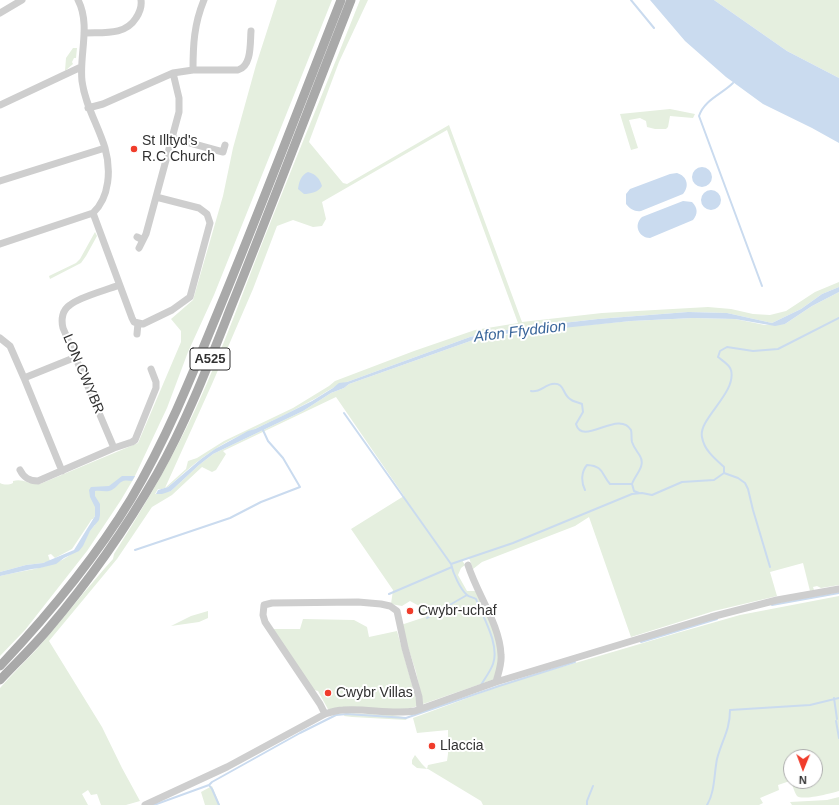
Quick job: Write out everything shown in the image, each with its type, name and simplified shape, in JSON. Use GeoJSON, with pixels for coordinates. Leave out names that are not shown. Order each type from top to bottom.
{"type":"FeatureCollection","features":[{"type":"Feature","properties":{"kind":"main road","name":"A525"},"geometry":{"type":"LineString","coordinates":[[0,666],[54,607],[94,555],[130,500],[161,444],[174,417],[228,289],[341,0]]}},
{"type":"Feature","properties":{"kind":"main road","name":"A525"},"geometry":{"type":"LineString","coordinates":[[0,680],[48,629],[87,579],[131,518],[162,465],[183,423],[205,372],[351,0]]}},
{"type":"Feature","properties":{"kind":"street"},"geometry":{"type":"LineString","coordinates":[[0,13],[22,0]]}},
{"type":"Feature","properties":{"kind":"street"},"geometry":{"type":"LineString","coordinates":[[0,244],[93,213],[102,202],[108,182],[107,161],[105,148],[84,95],[81,67],[84,33],[82,14],[78,0]]}},
{"type":"Feature","properties":{"kind":"street"},"geometry":{"type":"LineString","coordinates":[[84,33],[120,31],[127,28],[140,12],[141,0]]}},
{"type":"Feature","properties":{"kind":"street"},"geometry":{"type":"LineString","coordinates":[[193,70],[195,28],[204,0]]}},
{"type":"Feature","properties":{"kind":"street"},"geometry":{"type":"LineString","coordinates":[[88,108],[103,104],[173,73],[193,70],[238,70],[243,68],[246,64],[248,56],[251,31]]}},
{"type":"Feature","properties":{"kind":"street"},"geometry":{"type":"LineString","coordinates":[[0,105],[81,67]]}},
{"type":"Feature","properties":{"kind":"street"},"geometry":{"type":"LineString","coordinates":[[139,248],[140,239],[156,197],[179,112],[180,105],[173,73]]}},
{"type":"Feature","properties":{"kind":"street"},"geometry":{"type":"LineString","coordinates":[[172,138],[226,150]]}},
{"type":"Feature","properties":{"kind":"street"},"geometry":{"type":"LineString","coordinates":[[0,181],[105,148]]}},
{"type":"Feature","properties":{"kind":"street"},"geometry":{"type":"LineString","coordinates":[[93,213],[134,322],[143,324],[148,323],[172,310],[190,297],[210,223],[207,214],[199,208],[156,197]]}},
{"type":"Feature","properties":{"kind":"street","name":"LON CWYBR"},"geometry":{"type":"LineString","coordinates":[[114,448],[63,328],[62,321],[66,310],[70,305],[119,285]]}},
{"type":"Feature","properties":{"kind":"street"},"geometry":{"type":"LineString","coordinates":[[137,334],[138,323]]}},
{"type":"Feature","properties":{"kind":"street"},"geometry":{"type":"LineString","coordinates":[[0,338],[10,346],[62,470]]}},
{"type":"Feature","properties":{"kind":"street"},"geometry":{"type":"LineString","coordinates":[[24,378],[76,357]]}},
{"type":"Feature","properties":{"kind":"street"},"geometry":{"type":"LineString","coordinates":[[20,475],[33,481],[38,481],[135,440],[156,388],[154,373]]}},
{"type":"Feature","properties":{"kind":"street"},"geometry":{"type":"LineString","coordinates":[[468,565],[496,631],[500,647],[502,657],[496,682]]}},
{"type":"Feature","properties":{"kind":"street"},"geometry":{"type":"LineString","coordinates":[[145,805],[227,767],[325,714],[343,710],[407,712],[420,709],[496,682],[711,617],[777,600],[839,589]]}},
{"type":"Feature","properties":{"kind":"street"},"geometry":{"type":"LineString","coordinates":[[325,714],[320,704],[265,622],[263,615],[264,605],[272,603],[358,602],[381,604],[397,611],[405,648],[419,697],[420,709]]}},
{"type":"Feature","properties":{"kind":"green space"},"geometry":{"type":"Polygon","coordinates":[[[277,0],[332,0],[214,295],[188,352],[167,408],[134,478],[87,551],[25,630],[0,656],[0,576],[38,568],[63,560],[82,544],[89,531],[95,525],[95,516],[72,549],[55,558],[51,554],[48,555],[50,561],[26,565],[0,572],[0,483],[8,484],[13,483],[13,481],[20,480],[33,484],[40,484],[138,443],[181,342],[181,331],[171,319],[193,300],[223,196],[233,148],[256,65],[277,0]]]}},
{"type":"Feature","properties":{"kind":"green space"},"geometry":{"type":"Polygon","coordinates":[[[360,0],[368,0],[339,62],[309,142],[343,183],[347,184],[449,125],[522,322],[602,313],[708,307],[770,315],[786,311],[815,292],[839,282],[839,287],[822,294],[801,309],[772,323],[727,313],[688,312],[598,319],[528,327],[470,337],[338,385],[314,400],[220,446],[198,461],[168,487],[165,488],[162,489],[158,489],[155,494],[171,491],[213,454],[303,411],[331,393],[344,388],[349,384],[476,339],[554,328],[631,321],[693,318],[735,319],[765,325],[785,324],[812,306],[839,292],[839,585],[821,588],[817,586],[813,587],[814,590],[810,591],[803,563],[770,572],[777,596],[714,611],[631,637],[589,517],[575,526],[482,562],[473,569],[469,558],[462,560],[465,565],[461,568],[458,575],[467,591],[477,591],[494,632],[500,652],[495,679],[423,704],[416,672],[401,625],[425,617],[421,607],[410,601],[402,606],[391,604],[393,590],[351,529],[404,496],[336,397],[223,451],[226,454],[216,470],[212,472],[202,467],[172,495],[152,507],[117,559],[49,641],[102,727],[140,801],[126,805],[101,805],[97,794],[91,795],[88,790],[82,794],[88,805],[0,805],[0,688],[36,650],[113,559],[114,554],[147,501],[177,446],[196,408],[216,362],[360,0]],[[447,130],[322,202],[326,219],[322,226],[313,227],[293,220],[277,226],[253,289],[165,488],[186,469],[188,461],[197,458],[224,441],[293,408],[335,381],[475,330],[518,323],[447,130]]]}},
{"type":"Feature","properties":{"kind":"green space"},"geometry":{"type":"Polygon","coordinates":[[[714,0],[839,0],[839,78],[787,51],[714,0]]]}},
{"type":"Feature","properties":{"kind":"green space"},"geometry":{"type":"Polygon","coordinates":[[[73,48],[77,48],[76,58],[74,58],[72,62],[73,64],[65,71],[66,58],[73,48]]]}},
{"type":"Feature","properties":{"kind":"green space"},"geometry":{"type":"Polygon","coordinates":[[[670,109],[695,114],[693,118],[670,116],[668,127],[666,129],[647,127],[646,121],[640,118],[629,120],[638,148],[631,150],[620,114],[670,109]]]}},
{"type":"Feature","properties":{"kind":"green space"},"geometry":{"type":"Polygon","coordinates":[[[95,232],[97,236],[81,263],[50,279],[49,276],[76,263],[80,259],[95,232]]]}},
{"type":"Feature","properties":{"kind":"green space"},"geometry":{"type":"Polygon","coordinates":[[[839,596],[839,791],[805,798],[797,796],[794,789],[823,789],[823,749],[783,749],[783,783],[778,785],[779,790],[760,798],[763,803],[759,805],[483,805],[481,801],[427,769],[428,765],[447,761],[448,730],[417,733],[413,718],[511,682],[677,633],[740,615],[839,596]]]}},
{"type":"Feature","properties":{"kind":"green space"},"geometry":{"type":"Polygon","coordinates":[[[208,611],[208,618],[199,622],[171,626],[191,616],[208,611]]]}},
{"type":"Feature","properties":{"kind":"green space"},"geometry":{"type":"Polygon","coordinates":[[[303,619],[354,620],[367,627],[369,637],[397,631],[418,706],[407,709],[329,711],[318,691],[314,690],[273,629],[300,629],[303,619]]]}},
{"type":"Feature","properties":{"kind":"green space"},"geometry":{"type":"Polygon","coordinates":[[[345,713],[393,715],[403,717],[407,720],[352,717],[344,716],[345,713]]]}},
{"type":"Feature","properties":{"kind":"green space"},"geometry":{"type":"Polygon","coordinates":[[[415,755],[427,769],[417,768],[412,764],[412,760],[415,755]]]}},
{"type":"Feature","properties":{"kind":"green space"},"geometry":{"type":"Polygon","coordinates":[[[212,786],[220,805],[205,805],[201,792],[212,786]]]}},
{"type":"Feature","properties":{"kind":"green space"},"geometry":{"type":"Polygon","coordinates":[[[839,797],[839,805],[792,805],[790,802],[827,800],[839,797]]]}},
{"type":"Feature","properties":{"kind":"water"},"geometry":{"type":"Polygon","coordinates":[[[650,0],[714,0],[787,51],[839,78],[839,143],[763,104],[726,77],[685,41],[650,0]]]}},
{"type":"Feature","properties":{"kind":"water"},"geometry":{"type":"Polygon","coordinates":[[[702,167],[709,170],[712,177],[709,184],[702,187],[695,184],[692,177],[695,170],[702,167]]]}},
{"type":"Feature","properties":{"kind":"water"},"geometry":{"type":"Polygon","coordinates":[[[308,172],[317,177],[322,186],[317,191],[304,194],[298,189],[298,186],[302,177],[308,172]]]}},
{"type":"Feature","properties":{"kind":"water"},"geometry":{"type":"Polygon","coordinates":[[[677,173],[683,176],[687,185],[683,194],[641,211],[633,210],[626,204],[626,194],[630,189],[670,174],[677,173]]]}},
{"type":"Feature","properties":{"kind":"water"},"geometry":{"type":"Polygon","coordinates":[[[711,190],[718,193],[721,200],[718,207],[711,210],[704,207],[701,200],[704,193],[711,190]]]}},
{"type":"Feature","properties":{"kind":"water"},"geometry":{"type":"Polygon","coordinates":[[[683,201],[692,202],[695,206],[696,216],[693,220],[650,238],[643,236],[640,233],[638,230],[638,224],[642,217],[683,201]]]}},
{"type":"Feature","properties":{"kind":"water","name":"Afon Ffyddion"},"geometry":{"type":"Polygon","coordinates":[[[839,287],[839,292],[812,306],[785,324],[775,326],[735,319],[693,318],[631,321],[504,334],[476,339],[349,384],[344,388],[331,393],[303,411],[213,454],[171,491],[156,494],[158,490],[168,487],[215,449],[248,431],[312,401],[339,383],[347,382],[470,337],[528,327],[598,319],[688,312],[727,313],[772,323],[801,309],[822,294],[839,287]]]}},
{"type":"Feature","properties":{"kind":"water"},"geometry":{"type":"Polygon","coordinates":[[[122,476],[135,476],[132,481],[127,480],[121,482],[109,491],[95,491],[95,496],[100,504],[99,520],[90,531],[79,551],[64,558],[56,564],[0,576],[0,572],[26,565],[43,563],[74,550],[95,516],[95,507],[90,497],[89,490],[91,487],[109,486],[122,476]]]}},
{"type":"Feature","properties":{"kind":"waterway"},"geometry":{"type":"LineString","coordinates":[[631,0],[654,28]]}},
{"type":"Feature","properties":{"kind":"waterway"},"geometry":{"type":"LineString","coordinates":[[733,83],[709,101],[701,110],[699,116],[762,286]]}},
{"type":"Feature","properties":{"kind":"waterway"},"geometry":{"type":"LineString","coordinates":[[451,564],[513,543],[632,494],[642,493],[652,495],[682,482],[714,480],[724,473],[724,467],[707,450],[703,442],[702,430],[723,397],[731,379],[731,370],[729,366],[718,357],[720,351],[727,347],[753,351],[778,349],[839,318]]}},
{"type":"Feature","properties":{"kind":"waterway"},"geometry":{"type":"LineString","coordinates":[[531,391],[537,391],[552,384],[559,385],[567,397],[582,404],[583,412],[576,424],[580,430],[585,432],[618,423],[625,425],[631,430],[632,442],[642,460],[641,467],[632,484]]}},
{"type":"Feature","properties":{"kind":"waterway"},"geometry":{"type":"LineString","coordinates":[[344,413],[451,564],[459,585],[468,596],[476,599],[490,631],[495,656],[493,664],[481,685]]}},
{"type":"Feature","properties":{"kind":"waterway"},"geometry":{"type":"LineString","coordinates":[[135,550],[230,518],[261,502],[300,487],[283,458],[268,441],[262,428]]}},
{"type":"Feature","properties":{"kind":"waterway"},"geometry":{"type":"LineString","coordinates":[[585,490],[582,477],[587,465],[596,467],[602,471],[610,484],[632,484],[634,491],[639,493]]}},
{"type":"Feature","properties":{"kind":"waterway"},"geometry":{"type":"LineString","coordinates":[[724,473],[738,478],[745,483],[748,489],[770,567]]}},
{"type":"Feature","properties":{"kind":"waterway"},"geometry":{"type":"LineString","coordinates":[[389,594],[452,567]]}},
{"type":"Feature","properties":{"kind":"waterway"},"geometry":{"type":"LineString","coordinates":[[772,605],[839,593]]}},
{"type":"Feature","properties":{"kind":"waterway"},"geometry":{"type":"LineString","coordinates":[[427,618],[467,595]]}},
{"type":"Feature","properties":{"kind":"waterway"},"geometry":{"type":"LineString","coordinates":[[641,642],[717,619]]}},
{"type":"Feature","properties":{"kind":"waterway"},"geometry":{"type":"LineString","coordinates":[[219,805],[209,785],[212,782],[300,733],[336,715],[347,714],[406,718],[575,662]]}},
{"type":"Feature","properties":{"kind":"waterway"},"geometry":{"type":"LineString","coordinates":[[834,698],[837,719]]}},
{"type":"Feature","properties":{"kind":"waterway"},"geometry":{"type":"LineString","coordinates":[[707,805],[712,794],[717,759],[727,729],[730,710],[810,705],[839,698]]}},
{"type":"Feature","properties":{"kind":"waterway"},"geometry":{"type":"LineString","coordinates":[[836,721],[839,738]]}},
{"type":"Feature","properties":{"kind":"waterway"},"geometry":{"type":"LineString","coordinates":[[154,805],[209,785]]}},
{"type":"Feature","properties":{"kind":"waterway"},"geometry":{"type":"LineString","coordinates":[[587,805],[587,801],[593,786]]}},
{"type":"Feature","properties":{"kind":"place","name":"St Illtyd's R.C Church"},"geometry":{"type":"Point","coordinates":[134,149]}},
{"type":"Feature","properties":{"kind":"place","name":"Cwybr-uchaf"},"geometry":{"type":"Point","coordinates":[410,611]}},
{"type":"Feature","properties":{"kind":"place","name":"Cwybr Villas"},"geometry":{"type":"Point","coordinates":[328,693]}},
{"type":"Feature","properties":{"kind":"place","name":"Llaccia"},"geometry":{"type":"Point","coordinates":[432,746]}}]}
